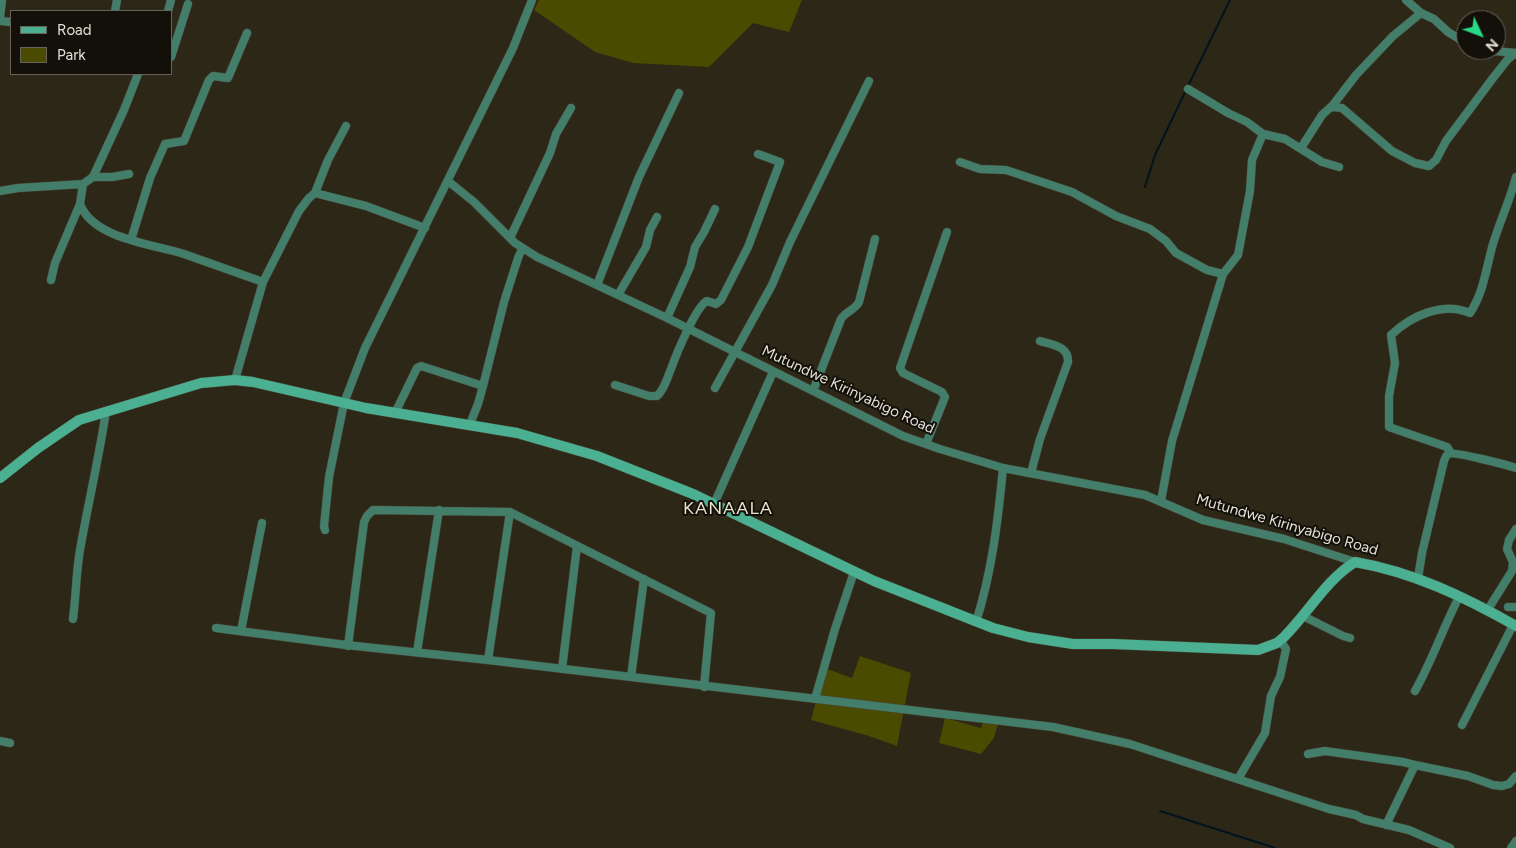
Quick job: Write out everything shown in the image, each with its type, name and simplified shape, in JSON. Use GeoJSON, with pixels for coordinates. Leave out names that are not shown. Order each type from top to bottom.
{"type":"FeatureCollection","features":[{"type":"Feature","properties":{"kind":"street"},"geometry":{"type":"LineString","coordinates":[[0,20],[2,0]]}},
{"type":"Feature","properties":{"kind":"street"},"geometry":{"type":"LineString","coordinates":[[325,530],[329,477],[344,403],[365,348],[513,48],[532,0]]}},
{"type":"Feature","properties":{"kind":"street"},"geometry":{"type":"LineString","coordinates":[[1406,0],[1421,13],[1434,19],[1440,26],[1456,37]]}},
{"type":"Feature","properties":{"kind":"street"},"geometry":{"type":"LineString","coordinates":[[172,54],[188,4]]}},
{"type":"Feature","properties":{"kind":"street"},"geometry":{"type":"LineString","coordinates":[[1301,148],[1322,115],[1332,107],[1350,82],[1393,36],[1421,13]]}},
{"type":"Feature","properties":{"kind":"street"},"geometry":{"type":"LineString","coordinates":[[131,240],[150,178],[165,144],[184,141],[209,80],[213,76],[228,78],[247,33]]}},
{"type":"Feature","properties":{"kind":"street"},"geometry":{"type":"LineString","coordinates":[[1332,107],[1342,108],[1392,151],[1415,163],[1430,166],[1492,78],[1508,59],[1516,53]]}},
{"type":"Feature","properties":{"kind":"street"},"geometry":{"type":"LineString","coordinates":[[0,192],[18,188],[83,184],[93,176],[124,110],[138,75]]}},
{"type":"Feature","properties":{"kind":"street"},"geometry":{"type":"LineString","coordinates":[[715,388],[772,284],[790,242],[869,81]]}},
{"type":"Feature","properties":{"kind":"street"},"geometry":{"type":"LineString","coordinates":[[1188,89],[1228,114],[1247,122],[1263,134],[1285,139],[1322,162],[1339,167]]}},
{"type":"Feature","properties":{"kind":"street"},"geometry":{"type":"LineString","coordinates":[[597,285],[639,177],[679,94]]}},
{"type":"Feature","properties":{"kind":"street"},"geometry":{"type":"LineString","coordinates":[[510,238],[556,134],[571,108]]}},
{"type":"Feature","properties":{"kind":"street"},"geometry":{"type":"LineString","coordinates":[[235,380],[263,282],[299,212],[315,193],[328,160],[346,126]]}},
{"type":"Feature","properties":{"kind":"street"},"geometry":{"type":"LineString","coordinates":[[1160,501],[1172,440],[1223,274],[1238,255],[1250,191],[1252,160],[1263,134]]}},
{"type":"Feature","properties":{"kind":"street"},"geometry":{"type":"LineString","coordinates":[[615,385],[649,396],[657,396],[665,385],[688,330],[704,302],[716,304],[722,300],[759,221],[780,162],[758,154]]}},
{"type":"Feature","properties":{"kind":"street"},"geometry":{"type":"LineString","coordinates":[[960,162],[980,169],[1006,170],[1072,192],[1116,216],[1150,229],[1166,241],[1176,253],[1207,270],[1223,274]]}},
{"type":"Feature","properties":{"kind":"street"},"geometry":{"type":"LineString","coordinates":[[93,176],[112,177],[129,174]]}},
{"type":"Feature","properties":{"kind":"street"},"geometry":{"type":"LineString","coordinates":[[1516,178],[1493,243],[1477,302],[1470,313],[1461,309],[1437,309],[1400,326],[1391,335],[1395,363],[1390,396],[1390,426],[1447,447],[1451,453],[1516,468]]}},
{"type":"Feature","properties":{"kind":"street","name":"Mutundwe Kirinyabigo Road"},"geometry":{"type":"LineString","coordinates":[[448,181],[474,202],[522,248],[561,269],[667,318],[903,436],[1003,468],[1145,495],[1202,520],[1284,539],[1355,562],[1378,566],[1418,578],[1515,626]]}},
{"type":"Feature","properties":{"kind":"street"},"geometry":{"type":"LineString","coordinates":[[51,280],[55,263],[80,204],[83,184]]}},
{"type":"Feature","properties":{"kind":"street"},"geometry":{"type":"LineString","coordinates":[[315,193],[366,206],[425,228]]}},
{"type":"Feature","properties":{"kind":"street"},"geometry":{"type":"LineString","coordinates":[[80,204],[90,219],[117,235],[183,254],[263,282]]}},
{"type":"Feature","properties":{"kind":"street"},"geometry":{"type":"LineString","coordinates":[[667,318],[690,267],[695,247],[714,209]]}},
{"type":"Feature","properties":{"kind":"street"},"geometry":{"type":"LineString","coordinates":[[618,295],[646,246],[650,230],[657,217]]}},
{"type":"Feature","properties":{"kind":"street"},"geometry":{"type":"LineString","coordinates":[[926,444],[945,400],[944,395],[942,392],[903,373],[900,368],[947,232]]}},
{"type":"Feature","properties":{"kind":"street"},"geometry":{"type":"LineString","coordinates":[[813,391],[841,318],[856,307],[859,302],[875,239]]}},
{"type":"Feature","properties":{"kind":"street"},"geometry":{"type":"LineString","coordinates":[[470,424],[478,404],[504,302],[522,248]]}},
{"type":"Feature","properties":{"kind":"street"},"geometry":{"type":"LineString","coordinates":[[1031,473],[1040,439],[1068,362],[1067,352],[1063,348],[1040,341]]}},
{"type":"Feature","properties":{"kind":"street"},"geometry":{"type":"LineString","coordinates":[[395,413],[419,367],[483,386]]}},
{"type":"Feature","properties":{"kind":"street"},"geometry":{"type":"LineString","coordinates":[[714,504],[773,372]]}},
{"type":"Feature","properties":{"kind":"street"},"geometry":{"type":"LineString","coordinates":[[0,478],[19,462],[73,424],[90,416],[201,384],[235,380],[298,391],[344,403],[395,413],[517,433],[597,456],[663,481],[714,504],[854,572],[976,622],[1028,637],[1073,644],[1139,644],[1258,650],[1267,648],[1280,640],[1343,569],[1355,562]]}},
{"type":"Feature","properties":{"kind":"street"},"geometry":{"type":"LineString","coordinates":[[73,619],[80,553],[105,426],[106,411]]}},
{"type":"Feature","properties":{"kind":"street"},"geometry":{"type":"LineString","coordinates":[[1418,578],[1422,552],[1444,461],[1447,455],[1451,453]]}},
{"type":"Feature","properties":{"kind":"street"},"geometry":{"type":"LineString","coordinates":[[976,622],[984,597],[993,550],[1003,468]]}},
{"type":"Feature","properties":{"kind":"street"},"geometry":{"type":"LineString","coordinates":[[348,646],[367,516],[373,510],[510,512],[711,613],[704,687]]}},
{"type":"Feature","properties":{"kind":"street"},"geometry":{"type":"LineString","coordinates":[[417,652],[439,510]]}},
{"type":"Feature","properties":{"kind":"street"},"geometry":{"type":"LineString","coordinates":[[488,660],[510,512]]}},
{"type":"Feature","properties":{"kind":"street"},"geometry":{"type":"LineString","coordinates":[[241,631],[262,523]]}},
{"type":"Feature","properties":{"kind":"street"},"geometry":{"type":"LineString","coordinates":[[1487,611],[1512,571],[1513,562],[1508,549],[1509,540],[1516,529]]}},
{"type":"Feature","properties":{"kind":"street"},"geometry":{"type":"LineString","coordinates":[[562,669],[577,546]]}},
{"type":"Feature","properties":{"kind":"street"},"geometry":{"type":"LineString","coordinates":[[814,699],[854,572]]}},
{"type":"Feature","properties":{"kind":"street"},"geometry":{"type":"LineString","coordinates":[[631,677],[644,579]]}},
{"type":"Feature","properties":{"kind":"street"},"geometry":{"type":"LineString","coordinates":[[1415,692],[1426,672],[1449,616],[1459,597]]}},
{"type":"Feature","properties":{"kind":"street"},"geometry":{"type":"LineString","coordinates":[[1303,616],[1350,638]]}},
{"type":"Feature","properties":{"kind":"street"},"geometry":{"type":"LineString","coordinates":[[1462,725],[1515,626]]}},
{"type":"Feature","properties":{"kind":"street"},"geometry":{"type":"LineString","coordinates":[[216,628],[348,646],[488,660],[1053,727],[1130,744],[1386,825],[1409,830],[1450,848]]}},
{"type":"Feature","properties":{"kind":"street"},"geometry":{"type":"LineString","coordinates":[[1238,779],[1265,733],[1271,696],[1280,678],[1286,649],[1280,640]]}},
{"type":"Feature","properties":{"kind":"street"},"geometry":{"type":"LineString","coordinates":[[0,741],[10,743]]}},
{"type":"Feature","properties":{"kind":"street"},"geometry":{"type":"LineString","coordinates":[[1308,754],[1325,751],[1403,762],[1468,776],[1493,785],[1502,786],[1515,780]]}},
{"type":"Feature","properties":{"kind":"street"},"geometry":{"type":"LineString","coordinates":[[1386,825],[1415,765]]}},
{"type":"Feature","properties":{"kind":"street"},"geometry":{"type":"LineString","coordinates":[[1511,848],[1516,841]]}},
{"type":"Feature","properties":{"kind":"green space"},"geometry":{"type":"Polygon","coordinates":[[[539,0],[802,0],[789,32],[753,23],[709,67],[633,63],[595,52],[534,10],[539,0]]]}},
{"type":"Feature","properties":{"kind":"green space"},"geometry":{"type":"Polygon","coordinates":[[[860,656],[911,673],[897,746],[811,720],[825,668],[852,678],[860,656]]]}},
{"type":"Feature","properties":{"kind":"green space"},"geometry":{"type":"Polygon","coordinates":[[[986,714],[999,720],[994,738],[981,754],[939,743],[945,718],[981,728],[986,714]]]}},
{"type":"Feature","properties":{"kind":"waterway"},"geometry":{"type":"LineString","coordinates":[[1188,86],[1230,0]]}},
{"type":"Feature","properties":{"kind":"waterway"},"geometry":{"type":"LineString","coordinates":[[1145,187],[1155,155],[1186,90]]}},
{"type":"Feature","properties":{"kind":"waterway"},"geometry":{"type":"LineString","coordinates":[[1160,811],[1275,848]]}},
{"type":"Feature","properties":{"kind":"district","name":"KANAALA"},"geometry":{"type":"Point","coordinates":[728,509]}}]}
